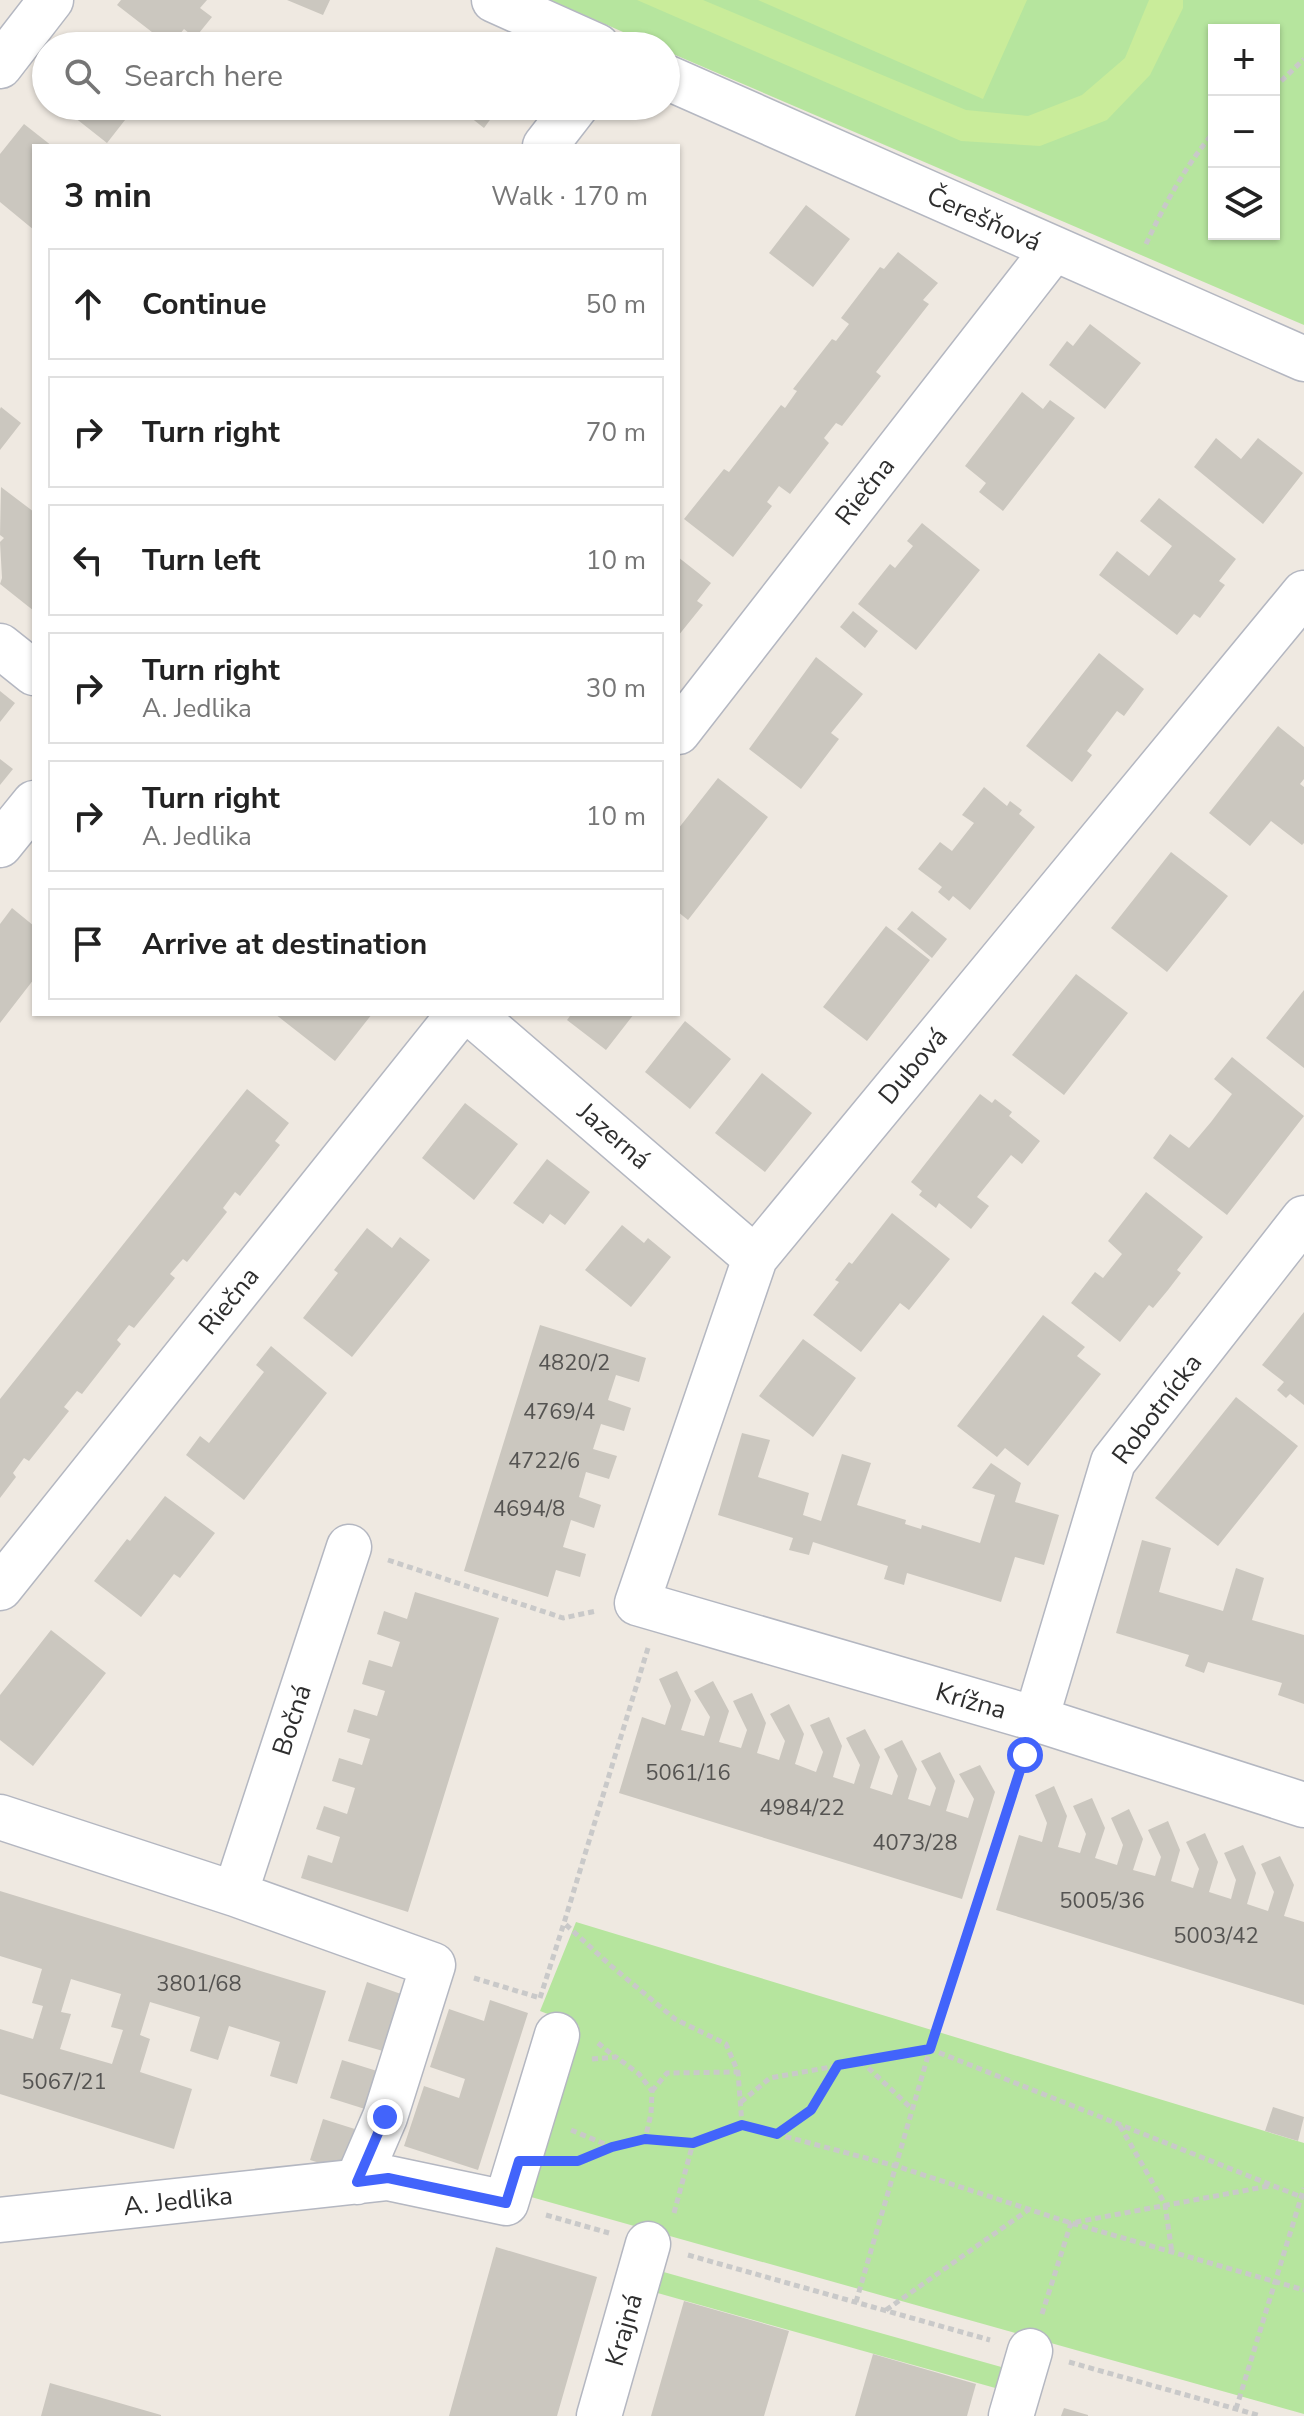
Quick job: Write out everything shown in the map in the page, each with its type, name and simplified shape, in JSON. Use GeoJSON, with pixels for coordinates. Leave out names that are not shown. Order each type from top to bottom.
{"type":"FeatureCollection","features":[{"type":"Feature","properties":{"kind":"street"},"geometry":{"type":"LineString","coordinates":[[0,66],[51,0]]}},
{"type":"Feature","properties":{"kind":"street"},"geometry":{"type":"LineString","coordinates":[[494,0],[566,32]]}},
{"type":"Feature","properties":{"kind":"street","name":"Čerešňová"},"geometry":{"type":"LineString","coordinates":[[680,83],[1304,359]]}},
{"type":"Feature","properties":{"kind":"street"},"geometry":{"type":"LineString","coordinates":[[547,144],[565,120]]}},
{"type":"Feature","properties":{"kind":"street","name":"Riečna"},"geometry":{"type":"LineString","coordinates":[[680,729],[1053,250]]}},
{"type":"Feature","properties":{"kind":"street","name":"Dubová"},"geometry":{"type":"LineString","coordinates":[[644,1619],[755,1258],[1304,593]]}},
{"type":"Feature","properties":{"kind":"street"},"geometry":{"type":"LineString","coordinates":[[0,646],[32,671]]}},
{"type":"Feature","properties":{"kind":"street"},"geometry":{"type":"LineString","coordinates":[[0,845],[32,805]]}},
{"type":"Feature","properties":{"kind":"street","name":"Riečna"},"geometry":{"type":"LineString","coordinates":[[0,1588],[457,1016]]}},
{"type":"Feature","properties":{"kind":"street","name":"Jazerná"},"geometry":{"type":"LineString","coordinates":[[474,1016],[755,1258]]}},
{"type":"Feature","properties":{"kind":"street","name":"Robotnícka"},"geometry":{"type":"LineString","coordinates":[[1036,1719],[1113,1462],[1304,1218]]}},
{"type":"Feature","properties":{"kind":"street","name":"Bočná"},"geometry":{"type":"LineString","coordinates":[[235,1894],[349,1547]]}},
{"type":"Feature","properties":{"kind":"street","name":"Krížna"},"geometry":{"type":"LineString","coordinates":[[644,1619],[1036,1719],[1304,1805]]}},
{"type":"Feature","properties":{"kind":"street"},"geometry":{"type":"LineString","coordinates":[[0,1817],[235,1894],[433,1965],[385,2117],[357,2182]]}},
{"type":"Feature","properties":{"kind":"street"},"geometry":{"type":"LineString","coordinates":[[506,2203],[559,2031]]}},
{"type":"Feature","properties":{"kind":"street","name":"A. Jedlika"},"geometry":{"type":"LineString","coordinates":[[0,2220],[388,2178],[506,2203]]}},
{"type":"Feature","properties":{"kind":"street","name":"Krajná"},"geometry":{"type":"LineString","coordinates":[[599,2416],[656,2246]]}},
{"type":"Feature","properties":{"kind":"street"},"geometry":{"type":"LineString","coordinates":[[1011,2416],[1030,2351]]}},
{"type":"Feature","properties":{"kind":"path"},"geometry":{"type":"LineString","coordinates":[[1280,82],[1304,59]]}},
{"type":"Feature","properties":{"kind":"path"},"geometry":{"type":"LineString","coordinates":[[1130,282],[1162,210],[1208,139]]}},
{"type":"Feature","properties":{"kind":"path"},"geometry":{"type":"LineString","coordinates":[[349,1547],[563,1618],[644,1619],[564,1923],[559,2031],[616,2057],[639,2074],[652,2091]]}},
{"type":"Feature","properties":{"kind":"path"},"geometry":{"type":"LineString","coordinates":[[856,2302],[930,2049],[1036,1719]]}},
{"type":"Feature","properties":{"kind":"path"},"geometry":{"type":"LineString","coordinates":[[564,1923],[675,2019],[726,2044],[738,2072],[742,2125]]}},
{"type":"Feature","properties":{"kind":"path"},"geometry":{"type":"LineString","coordinates":[[741,2102],[770,2078],[930,2049],[1302,2198]]}},
{"type":"Feature","properties":{"kind":"path"},"geometry":{"type":"LineString","coordinates":[[861,2061],[912,2109]]}},
{"type":"Feature","properties":{"kind":"path"},"geometry":{"type":"LineString","coordinates":[[777,2134],[811,2110],[838,2065]]}},
{"type":"Feature","properties":{"kind":"path"},"geometry":{"type":"LineString","coordinates":[[645,2139],[652,2091],[667,2073],[738,2072]]}},
{"type":"Feature","properties":{"kind":"path"},"geometry":{"type":"LineString","coordinates":[[565,2119],[570,2130],[612,2147]]}},
{"type":"Feature","properties":{"kind":"path"},"geometry":{"type":"LineString","coordinates":[[519,2161],[578,2161],[612,2147],[645,2139],[693,2143],[742,2125],[896,2166],[1071,2223],[1304,2290]]}},
{"type":"Feature","properties":{"kind":"path"},"geometry":{"type":"LineString","coordinates":[[1120,2125],[1165,2204],[1172,2253]]}},
{"type":"Feature","properties":{"kind":"path"},"geometry":{"type":"LineString","coordinates":[[656,2246],[693,2143]]}},
{"type":"Feature","properties":{"kind":"path"},"geometry":{"type":"LineString","coordinates":[[1071,2223],[1270,2185]]}},
{"type":"Feature","properties":{"kind":"path"},"geometry":{"type":"LineString","coordinates":[[1236,2409],[1304,2188]]}},
{"type":"Feature","properties":{"kind":"path"},"geometry":{"type":"LineString","coordinates":[[506,2203],[1261,2416]]}},
{"type":"Feature","properties":{"kind":"path"},"geometry":{"type":"LineString","coordinates":[[885,2310],[1029,2209]]}},
{"type":"Feature","properties":{"kind":"path"},"geometry":{"type":"LineString","coordinates":[[1030,2351],[1071,2223]]}},
{"type":"Feature","properties":{"kind":"green space"},"geometry":{"type":"Polygon","coordinates":[[[550,0],[1304,0],[1304,325],[680,57],[680,32],[623,32],[550,0]]]}},
{"type":"Feature","properties":{"kind":"green space"},"geometry":{"type":"Polygon","coordinates":[[[637,0],[703,0],[966,110],[1028,116],[1082,95],[1125,58],[1149,0],[1183,0],[1183,8],[1150,75],[1107,120],[1040,146],[961,141],[637,0]]]}},
{"type":"Feature","properties":{"kind":"green space"},"geometry":{"type":"Polygon","coordinates":[[[758,0],[1027,0],[983,99],[758,0]]]}},
{"type":"Feature","properties":{"kind":"green space"},"geometry":{"type":"Polygon","coordinates":[[[576,1922],[1304,2143],[1304,2414],[524,2195],[579,2026],[540,2011],[576,1922]]]}},
{"type":"Feature","properties":{"kind":"green space"},"geometry":{"type":"Polygon","coordinates":[[[660,2271],[1012,2370],[1006,2391],[654,2292],[660,2271]]]}},
{"type":"Feature","properties":{"kind":"building"},"geometry":{"type":"Polygon","coordinates":[[[121,0],[207,0],[200,8],[212,17],[200,32],[184,29],[182,32],[152,32],[117,5],[121,0]]]}},
{"type":"Feature","properties":{"kind":"building"},"geometry":{"type":"Polygon","coordinates":[[[287,0],[330,0],[323,15],[287,0]]]}},
{"type":"Feature","properties":{"kind":"building"},"geometry":{"type":"Polygon","coordinates":[[[78,120],[125,120],[107,143],[78,120]]]}},
{"type":"Feature","properties":{"kind":"building"},"geometry":{"type":"Polygon","coordinates":[[[474,120],[490,120],[484,128],[474,120]]]}},
{"type":"Feature","properties":{"kind":"building"},"geometry":{"type":"Polygon","coordinates":[[[24,124],[49,144],[32,144],[32,228],[0,202],[0,154],[24,124]]]}},
{"type":"Feature","properties":{"kind":"building"},"geometry":{"type":"Polygon","coordinates":[[[806,205],[850,239],[813,287],[769,253],[806,205]]]}},
{"type":"Feature","properties":{"kind":"building"},"geometry":{"type":"Polygon","coordinates":[[[898,252],[938,283],[923,300],[929,304],[876,372],[881,376],[842,426],[836,423],[824,438],[829,443],[790,494],[779,486],[767,502],[772,506],[733,557],[684,519],[724,469],[729,472],[781,405],[785,408],[797,391],[793,389],[832,339],[836,341],[849,324],[841,318],[880,267],[884,269],[898,252]]]}},
{"type":"Feature","properties":{"kind":"building"},"geometry":{"type":"Polygon","coordinates":[[[1090,324],[1141,363],[1105,409],[1049,365],[1067,341],[1073,346],[1090,324]]]}},
{"type":"Feature","properties":{"kind":"building"},"geometry":{"type":"Polygon","coordinates":[[[1022,392],[1043,409],[1050,400],[1075,418],[1003,511],[979,492],[986,483],[965,466],[1022,392]]]}},
{"type":"Feature","properties":{"kind":"building"},"geometry":{"type":"Polygon","coordinates":[[[0,409],[21,423],[0,450],[0,409]]]}},
{"type":"Feature","properties":{"kind":"building"},"geometry":{"type":"Polygon","coordinates":[[[1216,438],[1241,459],[1258,438],[1303,473],[1263,524],[1194,467],[1216,438]]]}},
{"type":"Feature","properties":{"kind":"building"},"geometry":{"type":"Polygon","coordinates":[[[1,487],[32,510],[32,609],[0,584],[0,542],[4,538],[0,535],[1,487]]]}},
{"type":"Feature","properties":{"kind":"building"},"geometry":{"type":"Polygon","coordinates":[[[1159,498],[1236,559],[1219,581],[1225,585],[1200,618],[1194,614],[1177,635],[1099,575],[1117,551],[1149,576],[1172,546],[1140,521],[1159,498]]]}},
{"type":"Feature","properties":{"kind":"building"},"geometry":{"type":"Polygon","coordinates":[[[922,523],[980,570],[916,650],[858,604],[890,564],[895,568],[913,546],[907,541],[922,523]]]}},
{"type":"Feature","properties":{"kind":"building"},"geometry":{"type":"Polygon","coordinates":[[[680,559],[711,583],[697,601],[703,605],[680,634],[680,559]]]}},
{"type":"Feature","properties":{"kind":"building"},"geometry":{"type":"Polygon","coordinates":[[[853,611],[878,631],[865,648],[840,627],[853,611]]]}},
{"type":"Feature","properties":{"kind":"building"},"geometry":{"type":"Polygon","coordinates":[[[1099,653],[1144,689],[1124,716],[1117,711],[1087,751],[1092,755],[1072,782],[1026,746],[1099,653]]]}},
{"type":"Feature","properties":{"kind":"building"},"geometry":{"type":"Polygon","coordinates":[[[816,657],[863,694],[831,733],[839,739],[801,789],[749,749],[816,657]]]}},
{"type":"Feature","properties":{"kind":"building"},"geometry":{"type":"Polygon","coordinates":[[[0,691],[15,703],[0,722],[0,691]]]}},
{"type":"Feature","properties":{"kind":"building"},"geometry":{"type":"Polygon","coordinates":[[[1278,726],[1304,747],[1304,779],[1300,784],[1304,787],[1304,843],[1302,845],[1271,821],[1250,846],[1209,813],[1278,726]]]}},
{"type":"Feature","properties":{"kind":"building"},"geometry":{"type":"Polygon","coordinates":[[[0,759],[13,769],[0,785],[0,759]]]}},
{"type":"Feature","properties":{"kind":"building"},"geometry":{"type":"Polygon","coordinates":[[[718,778],[768,817],[688,920],[680,914],[680,826],[718,778]]]}},
{"type":"Feature","properties":{"kind":"building"},"geometry":{"type":"Polygon","coordinates":[[[984,787],[1007,806],[1010,801],[1022,810],[1019,814],[1035,827],[970,910],[953,896],[949,901],[938,892],[942,887],[918,869],[940,842],[952,851],[974,823],[962,815],[984,787]]]}},
{"type":"Feature","properties":{"kind":"building"},"geometry":{"type":"Polygon","coordinates":[[[1171,852],[1228,896],[1167,972],[1111,928],[1171,852]]]}},
{"type":"Feature","properties":{"kind":"building"},"geometry":{"type":"Polygon","coordinates":[[[12,908],[32,924],[32,982],[0,1023],[0,924],[12,908]]]}},
{"type":"Feature","properties":{"kind":"building"},"geometry":{"type":"Polygon","coordinates":[[[912,911],[947,939],[932,958],[897,929],[912,911]]]}},
{"type":"Feature","properties":{"kind":"building"},"geometry":{"type":"Polygon","coordinates":[[[886,926],[930,960],[867,1041],[823,1007],[886,926]]]}},
{"type":"Feature","properties":{"kind":"building"},"geometry":{"type":"Polygon","coordinates":[[[1076,974],[1128,1013],[1064,1095],[1012,1055],[1076,974]]]}},
{"type":"Feature","properties":{"kind":"building"},"geometry":{"type":"Polygon","coordinates":[[[1304,990],[1304,1068],[1266,1038],[1304,990]]]}},
{"type":"Feature","properties":{"kind":"building"},"geometry":{"type":"Polygon","coordinates":[[[278,1016],[370,1016],[335,1061],[278,1016]]]}},
{"type":"Feature","properties":{"kind":"building"},"geometry":{"type":"Polygon","coordinates":[[[570,1016],[632,1016],[606,1050],[567,1020],[570,1016]]]}},
{"type":"Feature","properties":{"kind":"building"},"geometry":{"type":"Polygon","coordinates":[[[685,1021],[731,1059],[690,1109],[645,1072],[685,1021]]]}},
{"type":"Feature","properties":{"kind":"building"},"geometry":{"type":"Polygon","coordinates":[[[1232,1057],[1304,1116],[1227,1215],[1153,1158],[1170,1134],[1189,1148],[1211,1122],[1232,1094],[1214,1079],[1232,1057]]]}},
{"type":"Feature","properties":{"kind":"building"},"geometry":{"type":"Polygon","coordinates":[[[762,1073],[812,1113],[765,1172],[715,1133],[762,1073]]]}},
{"type":"Feature","properties":{"kind":"building"},"geometry":{"type":"Polygon","coordinates":[[[247,1089],[289,1123],[275,1141],[280,1145],[240,1196],[235,1192],[223,1208],[227,1212],[187,1262],[183,1259],[170,1274],[175,1278],[134,1328],[129,1325],[117,1340],[121,1344],[82,1394],[77,1391],[64,1407],[69,1411],[29,1461],[24,1458],[13,1473],[16,1477],[0,1498],[0,1399],[247,1089]]]}},
{"type":"Feature","properties":{"kind":"building"},"geometry":{"type":"Polygon","coordinates":[[[980,1094],[992,1103],[995,1099],[1012,1112],[1009,1116],[1040,1141],[1022,1164],[1011,1155],[977,1197],[989,1206],[971,1229],[939,1203],[936,1208],[919,1195],[922,1191],[911,1182],[980,1094]]]}},
{"type":"Feature","properties":{"kind":"building"},"geometry":{"type":"Polygon","coordinates":[[[465,1103],[518,1144],[474,1200],[422,1158],[465,1103]]]}},
{"type":"Feature","properties":{"kind":"building"},"geometry":{"type":"Polygon","coordinates":[[[547,1159],[590,1192],[565,1225],[550,1214],[543,1224],[513,1203],[547,1159]]]}},
{"type":"Feature","properties":{"kind":"building"},"geometry":{"type":"Polygon","coordinates":[[[1146,1192],[1203,1237],[1177,1270],[1181,1273],[1168,1290],[1153,1308],[1149,1305],[1120,1342],[1071,1303],[1095,1272],[1103,1278],[1122,1254],[1108,1241],[1146,1192]]]}},
{"type":"Feature","properties":{"kind":"building"},"geometry":{"type":"Polygon","coordinates":[[[892,1213],[950,1259],[909,1310],[900,1303],[861,1352],[813,1315],[839,1282],[835,1280],[849,1262],[852,1264],[892,1213]]]}},
{"type":"Feature","properties":{"kind":"building"},"geometry":{"type":"Polygon","coordinates":[[[622,1225],[644,1243],[648,1238],[671,1257],[631,1307],[585,1270],[622,1225]]]}},
{"type":"Feature","properties":{"kind":"building"},"geometry":{"type":"Polygon","coordinates":[[[367,1228],[392,1248],[400,1237],[430,1260],[352,1357],[303,1318],[338,1273],[334,1270],[367,1228]]]}},
{"type":"Feature","properties":{"kind":"building"},"geometry":{"type":"Polygon","coordinates":[[[1304,1312],[1304,1405],[1290,1394],[1286,1398],[1277,1390],[1284,1382],[1262,1365],[1304,1312]]]}},
{"type":"Feature","properties":{"kind":"building"},"geometry":{"type":"Polygon","coordinates":[[[1043,1315],[1085,1347],[1077,1356],[1101,1374],[1028,1466],[1005,1448],[997,1457],[957,1426],[1043,1315]]]}},
{"type":"Feature","properties":{"kind":"building"},"geometry":{"type":"Polygon","coordinates":[[[540,1325],[646,1358],[639,1382],[616,1375],[608,1400],[631,1408],[624,1431],[601,1424],[593,1449],[617,1456],[609,1479],[586,1472],[579,1497],[601,1505],[594,1528],[571,1520],[563,1547],[586,1554],[580,1577],[556,1570],[548,1597],[464,1571],[540,1325]]]}},
{"type":"Feature","properties":{"kind":"building"},"geometry":{"type":"Polygon","coordinates":[[[803,1339],[856,1378],[813,1437],[759,1396],[803,1339]]]}},
{"type":"Feature","properties":{"kind":"building"},"geometry":{"type":"Polygon","coordinates":[[[271,1346],[327,1393],[244,1500],[186,1455],[200,1436],[209,1443],[264,1372],[256,1365],[271,1346]]]}},
{"type":"Feature","properties":{"kind":"building"},"geometry":{"type":"Polygon","coordinates":[[[1236,1397],[1298,1446],[1218,1546],[1155,1498],[1236,1397]]]}},
{"type":"Feature","properties":{"kind":"building"},"geometry":{"type":"Polygon","coordinates":[[[742,1433],[770,1440],[758,1477],[809,1493],[803,1515],[821,1521],[842,1454],[871,1463],[857,1505],[906,1520],[905,1524],[921,1529],[922,1525],[980,1543],[995,1495],[972,1488],[991,1463],[1021,1483],[1015,1502],[1059,1515],[1044,1565],[1015,1557],[1001,1602],[907,1573],[904,1585],[884,1579],[888,1566],[813,1542],[809,1555],[789,1550],[793,1538],[718,1515],[742,1433]]]}},
{"type":"Feature","properties":{"kind":"building"},"geometry":{"type":"Polygon","coordinates":[[[165,1496],[215,1533],[180,1578],[174,1574],[141,1617],[94,1581],[165,1496]]]}},
{"type":"Feature","properties":{"kind":"building"},"geometry":{"type":"Polygon","coordinates":[[[1142,1540],[1171,1548],[1159,1592],[1223,1611],[1236,1568],[1264,1578],[1252,1620],[1304,1635],[1304,1704],[1278,1695],[1282,1683],[1208,1662],[1204,1673],[1185,1666],[1189,1655],[1116,1633],[1142,1540]]]}},
{"type":"Feature","properties":{"kind":"building"},"geometry":{"type":"Polygon","coordinates":[[[415,1592],[499,1618],[408,1912],[301,1878],[308,1855],[332,1863],[340,1837],[316,1829],[324,1806],[347,1814],[355,1788],[332,1781],[339,1758],[362,1765],[370,1739],[347,1732],[354,1709],[377,1716],[385,1691],[362,1684],[369,1660],[392,1667],[400,1642],[377,1634],[384,1611],[407,1619],[415,1592]]]}},
{"type":"Feature","properties":{"kind":"building"},"geometry":{"type":"Polygon","coordinates":[[[51,1630],[106,1673],[33,1766],[0,1740],[0,1695],[51,1630]]]}},
{"type":"Feature","properties":{"kind":"building"},"geometry":{"type":"Polygon","coordinates":[[[677,1671],[691,1700],[681,1730],[704,1736],[710,1717],[694,1691],[713,1681],[729,1711],[719,1742],[741,1748],[747,1730],[733,1701],[752,1693],[766,1723],[757,1753],[779,1760],[785,1741],[770,1714],[789,1704],[804,1734],[795,1764],[816,1772],[823,1752],[810,1725],[829,1717],[842,1746],[833,1777],[854,1784],[860,1765],[846,1738],[865,1729],[880,1757],[870,1788],[892,1795],[898,1776],[884,1749],[902,1740],[917,1769],[908,1799],[930,1806],[936,1788],[921,1761],[940,1752],[955,1781],[946,1811],[968,1818],[974,1799],[959,1774],[980,1765],[995,1792],[962,1899],[619,1793],[642,1717],[665,1725],[671,1706],[659,1679],[677,1671]]]}},
{"type":"Feature","properties":{"kind":"building"},"geometry":{"type":"Polygon","coordinates":[[[1054,1786],[1067,1816],[1058,1847],[1080,1853],[1086,1834],[1073,1806],[1092,1798],[1105,1828],[1095,1858],[1117,1865],[1123,1845],[1111,1818],[1129,1809],[1143,1839],[1133,1870],[1155,1876],[1161,1857],[1148,1830],[1168,1821],[1180,1850],[1171,1881],[1193,1888],[1199,1869],[1186,1842],[1205,1833],[1218,1862],[1209,1892],[1231,1899],[1236,1880],[1224,1853],[1243,1845],[1256,1873],[1247,1904],[1268,1911],[1274,1892],[1261,1864],[1280,1856],[1294,1885],[1284,1916],[1304,1922],[1304,2005],[996,1910],[1019,1835],[1042,1842],[1047,1823],[1035,1795],[1054,1786]]]}},
{"type":"Feature","properties":{"kind":"building"},"geometry":{"type":"Polygon","coordinates":[[[0,1891],[326,1991],[297,2084],[270,2076],[280,2042],[229,2026],[218,2060],[190,2051],[200,2017],[150,2002],[140,2035],[150,2039],[140,2072],[192,2089],[174,2149],[0,2094],[0,2029],[33,2039],[43,2006],[32,2003],[42,1969],[0,1956],[0,1891]],[[71,1979],[61,2012],[71,2014],[60,2049],[112,2064],[123,2030],[111,2027],[121,1994],[71,1979]]]}},
{"type":"Feature","properties":{"kind":"building"},"geometry":{"type":"Polygon","coordinates":[[[367,1982],[401,1994],[383,2051],[348,2041],[367,1982]]]}},
{"type":"Feature","properties":{"kind":"building"},"geometry":{"type":"Polygon","coordinates":[[[490,2000],[528,2013],[478,2170],[404,2146],[424,2086],[459,2098],[465,2079],[430,2067],[449,2009],[484,2021],[490,2000]]]}},
{"type":"Feature","properties":{"kind":"building"},"geometry":{"type":"Polygon","coordinates":[[[342,2060],[377,2071],[365,2109],[330,2098],[342,2060]]]}},
{"type":"Feature","properties":{"kind":"building"},"geometry":{"type":"Polygon","coordinates":[[[1273,2107],[1304,2117],[1298,2141],[1265,2131],[1273,2107]]]}},
{"type":"Feature","properties":{"kind":"building"},"geometry":{"type":"Polygon","coordinates":[[[323,2119],[358,2130],[345,2171],[310,2160],[323,2119]]]}},
{"type":"Feature","properties":{"kind":"building"},"geometry":{"type":"Polygon","coordinates":[[[496,2247],[597,2277],[557,2416],[449,2416],[496,2247]]]}},
{"type":"Feature","properties":{"kind":"building"},"geometry":{"type":"Polygon","coordinates":[[[684,2301],[789,2331],[764,2416],[651,2416],[684,2301]]]}},
{"type":"Feature","properties":{"kind":"building"},"geometry":{"type":"Polygon","coordinates":[[[873,2354],[976,2384],[967,2416],[855,2416],[873,2354]]]}},
{"type":"Feature","properties":{"kind":"building"},"geometry":{"type":"Polygon","coordinates":[[[50,2383],[161,2415],[161,2416],[41,2416],[50,2383]]]}},
{"type":"Feature","properties":{"kind":"building"},"geometry":{"type":"Polygon","coordinates":[[[1064,2408],[1088,2415],[1088,2416],[1061,2416],[1064,2408]]]}},
{"type":"Feature","properties":{"kind":"route"},"geometry":{"type":"LineString","coordinates":[[385,2117],[357,2182],[388,2178],[506,2203],[519,2161],[578,2161],[612,2147],[645,2139],[693,2143],[742,2125],[777,2134],[811,2110],[838,2065],[930,2049],[1025,1755]]}}]}
